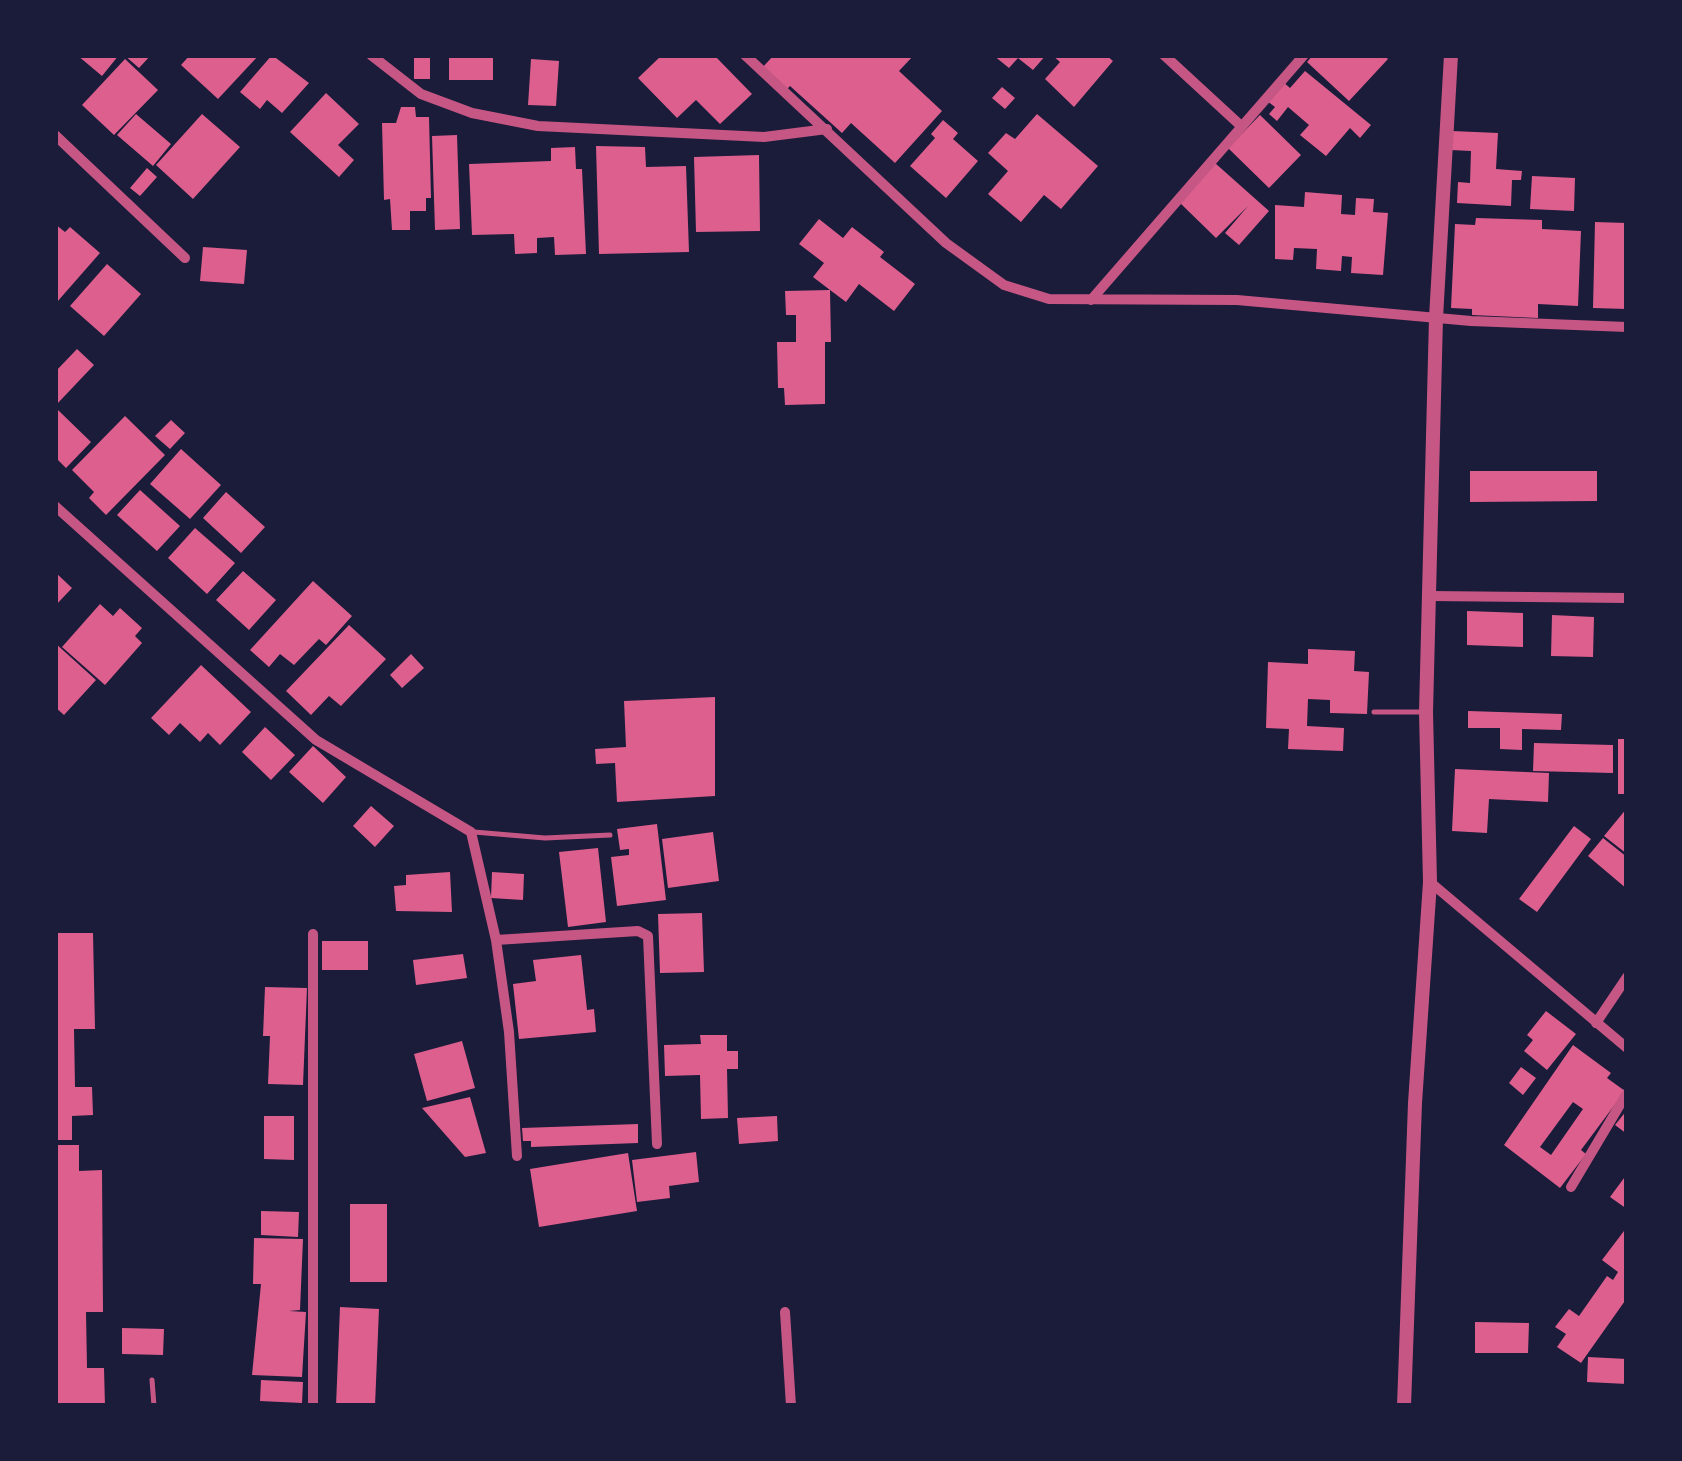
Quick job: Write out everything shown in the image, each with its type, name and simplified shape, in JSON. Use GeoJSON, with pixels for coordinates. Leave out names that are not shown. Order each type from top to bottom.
{"type":"FeatureCollection","features":[{"type":"Feature","properties":{"kind":"street"},"geometry":{"type":"LineString","coordinates":[[371,55],[421,94],[472,113],[538,126],[764,136],[827,130]]}},
{"type":"Feature","properties":{"kind":"street"},"geometry":{"type":"LineString","coordinates":[[744,55],[946,243],[1004,285],[1049,299],[1237,300],[1436,318],[1627,327]]}},
{"type":"Feature","properties":{"kind":"street"},"geometry":{"type":"LineString","coordinates":[[1164,55],[1240,125]]}},
{"type":"Feature","properties":{"kind":"street"},"geometry":{"type":"LineString","coordinates":[[1091,300],[1304,55]]}},
{"type":"Feature","properties":{"kind":"street"},"geometry":{"type":"LineString","coordinates":[[1404,1406],[1415,1103],[1430,882],[1426,712],[1436,318],[1452,55]]}},
{"type":"Feature","properties":{"kind":"street"},"geometry":{"type":"LineString","coordinates":[[55,135],[185,258]]}},
{"type":"Feature","properties":{"kind":"street"},"geometry":{"type":"LineString","coordinates":[[55,506],[316,740],[471,832],[496,940],[509,1032],[518,1156]]}},
{"type":"Feature","properties":{"kind":"street"},"geometry":{"type":"LineString","coordinates":[[1430,596],[1627,598]]}},
{"type":"Feature","properties":{"kind":"street"},"geometry":{"type":"LineString","coordinates":[[1430,882],[1627,1048]]}},
{"type":"Feature","properties":{"kind":"street"},"geometry":{"type":"LineString","coordinates":[[496,940],[638,930],[648,936],[657,1144]]}},
{"type":"Feature","properties":{"kind":"street"},"geometry":{"type":"LineString","coordinates":[[312,934],[313,1406]]}},
{"type":"Feature","properties":{"kind":"street"},"geometry":{"type":"LineString","coordinates":[[1596,1023],[1627,978]]}},
{"type":"Feature","properties":{"kind":"street"},"geometry":{"type":"LineString","coordinates":[[1571,1187],[1627,1094]]}},
{"type":"Feature","properties":{"kind":"street"},"geometry":{"type":"LineString","coordinates":[[785,1312],[791,1406]]}},
{"type":"Feature","properties":{"kind":"lane"},"geometry":{"type":"LineString","coordinates":[[1374,712],[1426,712]]}},
{"type":"Feature","properties":{"kind":"lane"},"geometry":{"type":"LineString","coordinates":[[471,832],[544,838],[610,835]]}},
{"type":"Feature","properties":{"kind":"lane"},"geometry":{"type":"LineString","coordinates":[[152,1380],[154,1406]]}},
{"type":"Feature","properties":{"kind":"building"},"geometry":{"type":"Polygon","coordinates":[[[77,55],[119,55],[102,76],[77,55]]]}},
{"type":"Feature","properties":{"kind":"building"},"geometry":{"type":"Polygon","coordinates":[[[124,55],[151,55],[139,68],[124,55]]]}},
{"type":"Feature","properties":{"kind":"building"},"geometry":{"type":"Polygon","coordinates":[[[190,55],[259,55],[218,99],[181,65],[190,55]]]}},
{"type":"Feature","properties":{"kind":"building"},"geometry":{"type":"Polygon","coordinates":[[[272,55],[309,83],[282,113],[267,100],[260,109],[240,92],[272,55]]]}},
{"type":"Feature","properties":{"kind":"building"},"geometry":{"type":"Polygon","coordinates":[[[414,55],[430,55],[430,79],[414,79],[414,55]]]}},
{"type":"Feature","properties":{"kind":"building"},"geometry":{"type":"Polygon","coordinates":[[[449,55],[493,55],[493,80],[449,80],[449,55]]]}},
{"type":"Feature","properties":{"kind":"building"},"geometry":{"type":"Polygon","coordinates":[[[662,55],[714,55],[752,94],[720,124],[696,100],[677,118],[638,78],[662,55]]]}},
{"type":"Feature","properties":{"kind":"building"},"geometry":{"type":"Polygon","coordinates":[[[774,55],[914,55],[899,71],[942,111],[895,163],[851,123],[842,133],[790,86],[785,91],[761,69],[774,55]]]}},
{"type":"Feature","properties":{"kind":"building"},"geometry":{"type":"Polygon","coordinates":[[[993,55],[1046,55],[1033,70],[1018,58],[1009,68],[993,55]]]}},
{"type":"Feature","properties":{"kind":"building"},"geometry":{"type":"Polygon","coordinates":[[[1052,55],[1106,55],[1113,61],[1074,107],[1045,79],[1060,62],[1052,55]]]}},
{"type":"Feature","properties":{"kind":"building"},"geometry":{"type":"Polygon","coordinates":[[[1313,55],[1383,55],[1388,59],[1349,101],[1307,62],[1313,55]]]}},
{"type":"Feature","properties":{"kind":"building"},"geometry":{"type":"Polygon","coordinates":[[[125,59],[158,90],[114,135],[82,105],[125,59]]]}},
{"type":"Feature","properties":{"kind":"building"},"geometry":{"type":"Polygon","coordinates":[[[531,59],[559,61],[556,106],[528,105],[531,59]]]}},
{"type":"Feature","properties":{"kind":"building"},"geometry":{"type":"Polygon","coordinates":[[[1305,71],[1371,125],[1360,138],[1350,128],[1326,156],[1300,135],[1309,125],[1288,107],[1277,121],[1269,114],[1275,107],[1267,101],[1282,81],[1290,88],[1305,71]]]}},
{"type":"Feature","properties":{"kind":"building"},"geometry":{"type":"Polygon","coordinates":[[[1002,87],[1015,98],[1005,109],[992,98],[1002,87]]]}},
{"type":"Feature","properties":{"kind":"building"},"geometry":{"type":"Polygon","coordinates":[[[326,93],[359,124],[338,145],[354,160],[339,177],[290,132],[326,93]]]}},
{"type":"Feature","properties":{"kind":"building"},"geometry":{"type":"Polygon","coordinates":[[[401,107],[415,107],[416,117],[429,117],[431,198],[426,198],[426,211],[410,211],[410,230],[392,230],[390,199],[384,200],[382,123],[396,123],[401,107]]]}},
{"type":"Feature","properties":{"kind":"building"},"geometry":{"type":"Polygon","coordinates":[[[136,114],[171,144],[153,166],[117,135],[136,114]]]}},
{"type":"Feature","properties":{"kind":"building"},"geometry":{"type":"Polygon","coordinates":[[[202,114],[240,147],[193,199],[156,165],[202,114]]]}},
{"type":"Feature","properties":{"kind":"building"},"geometry":{"type":"Polygon","coordinates":[[[1037,114],[1098,166],[1061,209],[1044,195],[1021,222],[988,194],[1008,171],[988,153],[1006,133],[1015,139],[1037,114]]]}},
{"type":"Feature","properties":{"kind":"building"},"geometry":{"type":"Polygon","coordinates":[[[1260,115],[1301,155],[1269,188],[1228,148],[1260,115]]]}},
{"type":"Feature","properties":{"kind":"building"},"geometry":{"type":"Polygon","coordinates":[[[943,120],[958,133],[953,139],[978,161],[946,198],[910,166],[935,138],[931,134],[943,120]]]}},
{"type":"Feature","properties":{"kind":"building"},"geometry":{"type":"Polygon","coordinates":[[[1452,131],[1498,133],[1496,169],[1522,171],[1521,180],[1512,180],[1511,206],[1457,203],[1458,182],[1470,183],[1471,151],[1451,150],[1452,131]]]}},
{"type":"Feature","properties":{"kind":"building"},"geometry":{"type":"Polygon","coordinates":[[[457,135],[460,229],[435,230],[432,136],[457,135]]]}},
{"type":"Feature","properties":{"kind":"building"},"geometry":{"type":"Polygon","coordinates":[[[596,146],[645,147],[646,167],[686,166],[689,252],[599,254],[596,146]]]}},
{"type":"Feature","properties":{"kind":"building"},"geometry":{"type":"Polygon","coordinates":[[[575,147],[576,169],[582,169],[586,254],[555,255],[554,237],[537,238],[537,253],[515,254],[514,234],[472,235],[469,164],[551,161],[551,148],[575,147]]]}},
{"type":"Feature","properties":{"kind":"building"},"geometry":{"type":"Polygon","coordinates":[[[759,155],[760,231],[696,232],[694,157],[759,155]]]}},
{"type":"Feature","properties":{"kind":"building"},"geometry":{"type":"Polygon","coordinates":[[[1215,163],[1269,211],[1239,245],[1225,233],[1248,206],[1216,238],[1178,201],[1215,163]]]}},
{"type":"Feature","properties":{"kind":"building"},"geometry":{"type":"Polygon","coordinates":[[[147,168],[157,177],[140,196],[130,188],[147,168]]]}},
{"type":"Feature","properties":{"kind":"building"},"geometry":{"type":"Polygon","coordinates":[[[1532,176],[1575,178],[1574,211],[1530,209],[1532,176]]]}},
{"type":"Feature","properties":{"kind":"building"},"geometry":{"type":"Polygon","coordinates":[[[1305,192],[1342,195],[1341,214],[1355,215],[1356,198],[1374,199],[1373,212],[1388,213],[1383,275],[1351,273],[1352,257],[1342,256],[1341,271],[1316,269],[1317,249],[1294,248],[1293,260],[1275,259],[1275,205],[1304,207],[1305,192]]]}},
{"type":"Feature","properties":{"kind":"building"},"geometry":{"type":"Polygon","coordinates":[[[1476,218],[1542,220],[1542,229],[1581,231],[1578,306],[1538,304],[1538,318],[1472,315],[1472,309],[1451,308],[1455,224],[1475,225],[1476,218]]]}},
{"type":"Feature","properties":{"kind":"building"},"geometry":{"type":"Polygon","coordinates":[[[819,219],[843,238],[852,227],[884,252],[880,257],[915,284],[894,311],[859,284],[846,302],[813,277],[824,263],[799,244],[819,219]]]}},
{"type":"Feature","properties":{"kind":"building"},"geometry":{"type":"Polygon","coordinates":[[[1595,222],[1627,223],[1627,309],[1593,308],[1595,222]]]}},
{"type":"Feature","properties":{"kind":"building"},"geometry":{"type":"Polygon","coordinates":[[[55,224],[65,232],[70,227],[100,253],[57,302],[55,224]]]}},
{"type":"Feature","properties":{"kind":"building"},"geometry":{"type":"Polygon","coordinates":[[[203,247],[247,250],[244,284],[200,281],[203,247]]]}},
{"type":"Feature","properties":{"kind":"building"},"geometry":{"type":"Polygon","coordinates":[[[107,264],[141,294],[104,336],[70,306],[107,264]]]}},
{"type":"Feature","properties":{"kind":"building"},"geometry":{"type":"Polygon","coordinates":[[[830,290],[831,342],[825,342],[825,404],[785,405],[784,388],[778,388],[777,342],[796,342],[796,315],[786,315],[785,291],[830,290]]]}},
{"type":"Feature","properties":{"kind":"building"},"geometry":{"type":"Polygon","coordinates":[[[77,349],[94,365],[57,404],[55,372],[77,349]]]}},
{"type":"Feature","properties":{"kind":"building"},"geometry":{"type":"Polygon","coordinates":[[[58,410],[91,442],[66,468],[55,457],[58,410]]]}},
{"type":"Feature","properties":{"kind":"building"},"geometry":{"type":"Polygon","coordinates":[[[125,416],[165,455],[106,515],[89,498],[94,492],[72,470],[125,416]]]}},
{"type":"Feature","properties":{"kind":"building"},"geometry":{"type":"Polygon","coordinates":[[[171,420],[185,433],[170,449],[155,436],[171,420]]]}},
{"type":"Feature","properties":{"kind":"building"},"geometry":{"type":"Polygon","coordinates":[[[181,449],[221,485],[190,519],[150,484],[181,449]]]}},
{"type":"Feature","properties":{"kind":"building"},"geometry":{"type":"Polygon","coordinates":[[[1470,471],[1597,471],[1597,501],[1470,502],[1470,471]]]}},
{"type":"Feature","properties":{"kind":"building"},"geometry":{"type":"Polygon","coordinates":[[[140,490],[180,526],[157,551],[117,515],[140,490]]]}},
{"type":"Feature","properties":{"kind":"building"},"geometry":{"type":"Polygon","coordinates":[[[226,492],[265,527],[241,553],[203,518],[226,492]]]}},
{"type":"Feature","properties":{"kind":"building"},"geometry":{"type":"Polygon","coordinates":[[[195,528],[235,563],[207,594],[168,558],[195,528]]]}},
{"type":"Feature","properties":{"kind":"building"},"geometry":{"type":"Polygon","coordinates":[[[243,571],[276,600],[249,630],[216,600],[243,571]]]}},
{"type":"Feature","properties":{"kind":"building"},"geometry":{"type":"Polygon","coordinates":[[[55,572],[72,588],[55,606],[55,572]]]}},
{"type":"Feature","properties":{"kind":"building"},"geometry":{"type":"Polygon","coordinates":[[[313,581],[352,616],[326,645],[319,639],[294,665],[280,654],[269,667],[250,650],[313,581]]]}},
{"type":"Feature","properties":{"kind":"building"},"geometry":{"type":"Polygon","coordinates":[[[100,604],[113,616],[120,608],[142,628],[135,636],[142,643],[105,685],[62,647],[100,604]]]}},
{"type":"Feature","properties":{"kind":"building"},"geometry":{"type":"Polygon","coordinates":[[[1467,611],[1523,613],[1523,647],[1467,645],[1467,611]]]}},
{"type":"Feature","properties":{"kind":"building"},"geometry":{"type":"Polygon","coordinates":[[[1552,615],[1594,617],[1593,657],[1551,656],[1552,615]]]}},
{"type":"Feature","properties":{"kind":"building"},"geometry":{"type":"Polygon","coordinates":[[[349,625],[386,659],[341,706],[329,696],[311,715],[286,691],[349,625]]]}},
{"type":"Feature","properties":{"kind":"building"},"geometry":{"type":"Polygon","coordinates":[[[55,643],[96,680],[64,715],[55,707],[55,643]]]}},
{"type":"Feature","properties":{"kind":"building"},"geometry":{"type":"Polygon","coordinates":[[[1308,649],[1355,651],[1354,671],[1369,672],[1367,714],[1330,713],[1330,700],[1308,699],[1307,726],[1344,728],[1343,751],[1288,749],[1289,729],[1266,728],[1268,662],[1308,664],[1308,649]]]}},
{"type":"Feature","properties":{"kind":"building"},"geometry":{"type":"Polygon","coordinates":[[[411,654],[424,668],[402,688],[390,675],[411,654]]]}},
{"type":"Feature","properties":{"kind":"building"},"geometry":{"type":"Polygon","coordinates":[[[201,665],[251,712],[220,745],[208,733],[200,742],[180,723],[169,735],[151,718],[201,665]]]}},
{"type":"Feature","properties":{"kind":"building"},"geometry":{"type":"Polygon","coordinates":[[[715,697],[715,796],[617,802],[615,763],[596,764],[595,749],[626,747],[624,701],[715,697]]]}},
{"type":"Feature","properties":{"kind":"building"},"geometry":{"type":"Polygon","coordinates":[[[1468,711],[1562,714],[1561,730],[1522,729],[1522,750],[1500,749],[1500,728],[1468,728],[1468,711]]]}},
{"type":"Feature","properties":{"kind":"building"},"geometry":{"type":"Polygon","coordinates":[[[265,727],[295,755],[271,780],[242,752],[265,727]]]}},
{"type":"Feature","properties":{"kind":"building"},"geometry":{"type":"Polygon","coordinates":[[[1618,739],[1627,739],[1627,794],[1618,794],[1618,739]]]}},
{"type":"Feature","properties":{"kind":"building"},"geometry":{"type":"Polygon","coordinates":[[[1534,743],[1613,745],[1613,773],[1533,771],[1534,743]]]}},
{"type":"Feature","properties":{"kind":"building"},"geometry":{"type":"Polygon","coordinates":[[[313,746],[346,777],[323,803],[289,772],[313,746]]]}},
{"type":"Feature","properties":{"kind":"building"},"geometry":{"type":"Polygon","coordinates":[[[1455,769],[1549,773],[1548,802],[1489,799],[1487,833],[1452,831],[1455,769]]]}},
{"type":"Feature","properties":{"kind":"building"},"geometry":{"type":"Polygon","coordinates":[[[371,806],[394,826],[375,847],[353,826],[371,806]]]}},
{"type":"Feature","properties":{"kind":"building"},"geometry":{"type":"Polygon","coordinates":[[[1627,808],[1627,854],[1604,836],[1627,808]]]}},
{"type":"Feature","properties":{"kind":"building"},"geometry":{"type":"Polygon","coordinates":[[[657,824],[666,900],[617,906],[611,857],[629,855],[629,849],[620,850],[617,829],[657,824]]]}},
{"type":"Feature","properties":{"kind":"building"},"geometry":{"type":"Polygon","coordinates":[[[1574,826],[1591,839],[1537,912],[1519,899],[1574,826]]]}},
{"type":"Feature","properties":{"kind":"building"},"geometry":{"type":"Polygon","coordinates":[[[713,832],[719,881],[668,888],[662,839],[713,832]]]}},
{"type":"Feature","properties":{"kind":"building"},"geometry":{"type":"Polygon","coordinates":[[[1603,838],[1627,857],[1627,889],[1588,856],[1603,838]]]}},
{"type":"Feature","properties":{"kind":"building"},"geometry":{"type":"Polygon","coordinates":[[[598,848],[606,922],[568,927],[559,852],[598,848]]]}},
{"type":"Feature","properties":{"kind":"building"},"geometry":{"type":"Polygon","coordinates":[[[450,872],[452,912],[396,911],[394,886],[406,885],[406,875],[450,872]]]}},
{"type":"Feature","properties":{"kind":"building"},"geometry":{"type":"Polygon","coordinates":[[[492,872],[524,874],[523,900],[491,898],[492,872]]]}},
{"type":"Feature","properties":{"kind":"building"},"geometry":{"type":"Polygon","coordinates":[[[702,913],[704,972],[660,973],[658,914],[702,913]]]}},
{"type":"Feature","properties":{"kind":"building"},"geometry":{"type":"Polygon","coordinates":[[[55,933],[93,933],[95,1029],[74,1029],[75,1087],[92,1087],[93,1115],[72,1116],[72,1140],[55,1140],[55,933]]]}},
{"type":"Feature","properties":{"kind":"building"},"geometry":{"type":"Polygon","coordinates":[[[322,941],[368,941],[368,970],[322,970],[322,941]]]}},
{"type":"Feature","properties":{"kind":"building"},"geometry":{"type":"Polygon","coordinates":[[[463,954],[467,978],[416,985],[413,960],[463,954]]]}},
{"type":"Feature","properties":{"kind":"building"},"geometry":{"type":"Polygon","coordinates":[[[581,955],[587,1010],[594,1009],[596,1032],[519,1039],[513,984],[536,981],[533,960],[581,955]]]}},
{"type":"Feature","properties":{"kind":"building"},"geometry":{"type":"Polygon","coordinates":[[[265,987],[307,988],[303,1085],[268,1084],[270,1036],[263,1036],[265,987]]]}},
{"type":"Feature","properties":{"kind":"building"},"geometry":{"type":"Polygon","coordinates":[[[1546,1011],[1576,1034],[1547,1070],[1524,1051],[1533,1040],[1527,1035],[1546,1011]]]}},
{"type":"Feature","properties":{"kind":"building"},"geometry":{"type":"Polygon","coordinates":[[[700,1035],[727,1035],[727,1051],[738,1051],[738,1069],[727,1069],[728,1118],[701,1119],[700,1075],[665,1076],[664,1045],[701,1044],[700,1035]]]}},
{"type":"Feature","properties":{"kind":"building"},"geometry":{"type":"Polygon","coordinates":[[[462,1041],[475,1088],[427,1101],[414,1054],[462,1041]]]}},
{"type":"Feature","properties":{"kind":"building"},"geometry":{"type":"Polygon","coordinates":[[[1573,1045],[1611,1073],[1607,1078],[1625,1091],[1581,1150],[1586,1154],[1560,1188],[1504,1145],[1573,1045]],[[1573,1102],[1540,1147],[1551,1155],[1583,1109],[1573,1102]]]}},
{"type":"Feature","properties":{"kind":"building"},"geometry":{"type":"Polygon","coordinates":[[[1521,1067],[1536,1078],[1523,1095],[1509,1083],[1521,1067]]]}},
{"type":"Feature","properties":{"kind":"building"},"geometry":{"type":"Polygon","coordinates":[[[470,1097],[486,1153],[465,1157],[422,1108],[470,1097]]]}},
{"type":"Feature","properties":{"kind":"building"},"geometry":{"type":"Polygon","coordinates":[[[1627,1110],[1627,1134],[1615,1125],[1627,1110]]]}},
{"type":"Feature","properties":{"kind":"building"},"geometry":{"type":"Polygon","coordinates":[[[264,1116],[294,1116],[294,1160],[264,1159],[264,1116]]]}},
{"type":"Feature","properties":{"kind":"building"},"geometry":{"type":"Polygon","coordinates":[[[777,1116],[778,1141],[739,1144],[737,1118],[777,1116]]]}},
{"type":"Feature","properties":{"kind":"building"},"geometry":{"type":"Polygon","coordinates":[[[638,1124],[638,1143],[531,1147],[531,1141],[523,1141],[522,1128],[638,1124]]]}},
{"type":"Feature","properties":{"kind":"building"},"geometry":{"type":"Polygon","coordinates":[[[55,1145],[79,1145],[79,1171],[102,1170],[103,1312],[86,1312],[87,1368],[104,1368],[105,1406],[55,1406],[55,1145]]]}},
{"type":"Feature","properties":{"kind":"building"},"geometry":{"type":"Polygon","coordinates":[[[696,1152],[699,1182],[669,1186],[670,1198],[637,1202],[632,1160],[696,1152]]]}},
{"type":"Feature","properties":{"kind":"building"},"geometry":{"type":"Polygon","coordinates":[[[628,1153],[637,1211],[539,1227],[530,1169],[628,1153]]]}},
{"type":"Feature","properties":{"kind":"building"},"geometry":{"type":"Polygon","coordinates":[[[1627,1174],[1627,1209],[1610,1197],[1627,1174]]]}},
{"type":"Feature","properties":{"kind":"building"},"geometry":{"type":"Polygon","coordinates":[[[350,1204],[387,1204],[387,1282],[350,1282],[350,1204]]]}},
{"type":"Feature","properties":{"kind":"building"},"geometry":{"type":"Polygon","coordinates":[[[261,1211],[299,1212],[298,1237],[261,1235],[261,1211]]]}},
{"type":"Feature","properties":{"kind":"building"},"geometry":{"type":"Polygon","coordinates":[[[1627,1227],[1627,1298],[1581,1363],[1557,1347],[1566,1334],[1555,1327],[1569,1309],[1579,1316],[1607,1276],[1613,1280],[1618,1272],[1602,1260],[1627,1227]]]}},
{"type":"Feature","properties":{"kind":"building"},"geometry":{"type":"Polygon","coordinates":[[[254,1238],[303,1239],[300,1310],[289,1311],[306,1312],[302,1377],[252,1375],[261,1284],[253,1284],[254,1238]]]}},
{"type":"Feature","properties":{"kind":"building"},"geometry":{"type":"Polygon","coordinates":[[[340,1307],[379,1309],[375,1406],[336,1406],[340,1307]]]}},
{"type":"Feature","properties":{"kind":"building"},"geometry":{"type":"Polygon","coordinates":[[[1475,1322],[1529,1323],[1528,1353],[1475,1353],[1475,1322]]]}},
{"type":"Feature","properties":{"kind":"building"},"geometry":{"type":"Polygon","coordinates":[[[122,1328],[164,1329],[163,1355],[122,1354],[122,1328]]]}},
{"type":"Feature","properties":{"kind":"building"},"geometry":{"type":"Polygon","coordinates":[[[1588,1357],[1627,1359],[1627,1384],[1587,1382],[1588,1357]]]}},
{"type":"Feature","properties":{"kind":"building"},"geometry":{"type":"Polygon","coordinates":[[[261,1380],[303,1382],[302,1403],[260,1401],[261,1380]]]}}]}
